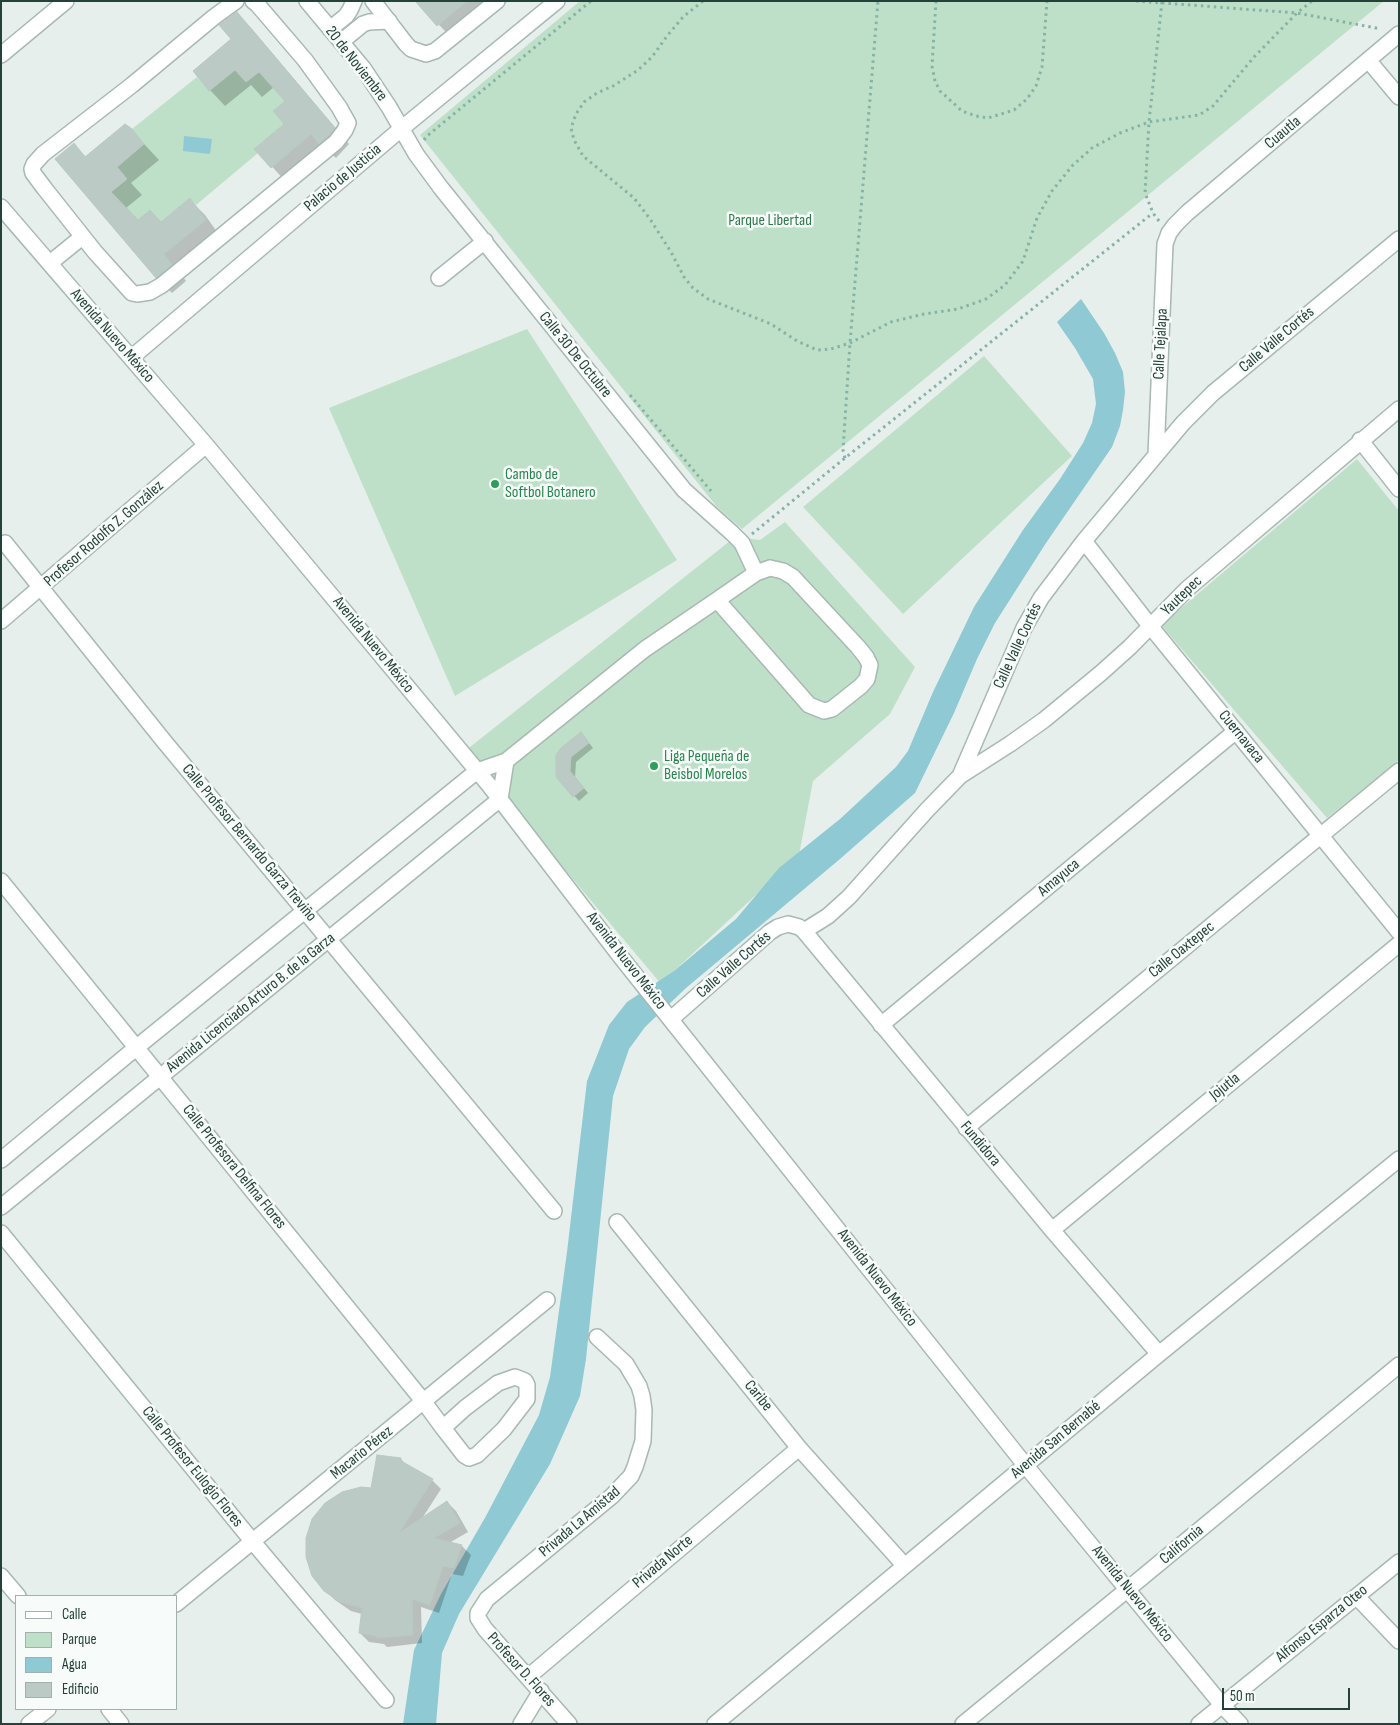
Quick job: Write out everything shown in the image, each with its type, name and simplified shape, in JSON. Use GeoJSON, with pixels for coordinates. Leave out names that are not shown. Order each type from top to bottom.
{"type":"FeatureCollection","features":[{"type":"Feature","properties":{"kind":"street"},"geometry":{"type":"LineString","coordinates":[[1,54],[66,1]]}},
{"type":"Feature","properties":{"kind":"street"},"geometry":{"type":"LineString","coordinates":[[236,1],[43,154],[32,169],[33,173],[82,237],[132,293],[150,292],[184,268],[342,136],[348,123],[339,106],[305,60],[253,1]]}},
{"type":"Feature","properties":{"kind":"street","name":"20 de Noviembre"},"geometry":{"type":"LineString","coordinates":[[307,1],[368,76],[401,129]]}},
{"type":"Feature","properties":{"kind":"street"},"geometry":{"type":"LineString","coordinates":[[330,29],[346,16],[354,1]]}},
{"type":"Feature","properties":{"kind":"street"},"geometry":{"type":"LineString","coordinates":[[373,1],[411,49],[426,54],[435,51],[497,1]]}},
{"type":"Feature","properties":{"kind":"street","name":"Palacio de Justicia"},"geometry":{"type":"LineString","coordinates":[[131,358],[401,129],[558,1]]}},
{"type":"Feature","properties":{"kind":"street"},"geometry":{"type":"LineString","coordinates":[[341,42],[363,24],[389,21]]}},
{"type":"Feature","properties":{"kind":"street","name":"Cuautla"},"geometry":{"type":"LineString","coordinates":[[1169,233],[1175,224],[1187,213],[1368,60],[1394,32]]}},
{"type":"Feature","properties":{"kind":"street"},"geometry":{"type":"LineString","coordinates":[[1368,60],[1399,97]]}},
{"type":"Feature","properties":{"kind":"street","name":"Calle 30 De Octubre"},"geometry":{"type":"LineString","coordinates":[[401,129],[416,154],[441,188],[684,490],[742,543],[756,573]]}},
{"type":"Feature","properties":{"kind":"street","name":"Avenida Nuevo México"},"geometry":{"type":"LineString","coordinates":[[1,207],[206,445],[478,771],[669,1017],[1026,1466],[1222,1705],[1240,1724]]}},
{"type":"Feature","properties":{"kind":"street","name":"Calle Tejalapa"},"geometry":{"type":"LineString","coordinates":[[1156,456],[1165,244],[1169,233]]}},
{"type":"Feature","properties":{"kind":"street"},"geometry":{"type":"LineString","coordinates":[[50,263],[82,237]]}},
{"type":"Feature","properties":{"kind":"street","name":"Calle Valle Cortés"},"geometry":{"type":"LineString","coordinates":[[669,1017],[778,927],[793,924],[804,931],[828,916],[849,898],[927,810],[960,776],[1024,628],[1041,598],[1084,541],[1183,423],[1213,393],[1399,239]]}},
{"type":"Feature","properties":{"kind":"street"},"geometry":{"type":"LineString","coordinates":[[439,278],[485,241]]}},
{"type":"Feature","properties":{"kind":"street","name":"Yautepec"},"geometry":{"type":"LineString","coordinates":[[960,776],[1044,720],[1101,673],[1151,627],[1187,590],[1360,440],[1399,409]]}},
{"type":"Feature","properties":{"kind":"street"},"geometry":{"type":"LineString","coordinates":[[1360,440],[1399,489]]}},
{"type":"Feature","properties":{"kind":"street","name":"Profesor Rodolfo Z. González"},"geometry":{"type":"LineString","coordinates":[[1,621],[41,589],[206,445]]}},
{"type":"Feature","properties":{"kind":"street","name":"Cuernavaca"},"geometry":{"type":"LineString","coordinates":[[1084,541],[1151,627],[1399,932]]}},
{"type":"Feature","properties":{"kind":"street","name":"Calle Profesor Bernardo Garza Treviño"},"geometry":{"type":"LineString","coordinates":[[5,544],[163,740],[554,1212]]}},
{"type":"Feature","properties":{"kind":"street"},"geometry":{"type":"LineString","coordinates":[[1,1160],[478,771],[506,761],[645,649],[756,573],[770,568],[783,571],[793,577],[866,657],[870,665],[870,672],[861,686],[832,709],[824,711],[809,705],[717,600]]}},
{"type":"Feature","properties":{"kind":"street","name":"Amayuca"},"geometry":{"type":"LineString","coordinates":[[881,1024],[1236,731]]}},
{"type":"Feature","properties":{"kind":"street"},"geometry":{"type":"LineString","coordinates":[[500,799],[506,761]]}},
{"type":"Feature","properties":{"kind":"street","name":"Calle Oaxtepec"},"geometry":{"type":"LineString","coordinates":[[966,1128],[1399,772]]}},
{"type":"Feature","properties":{"kind":"street","name":"Avenida Licenciado Arturo B. de la Garza"},"geometry":{"type":"LineString","coordinates":[[1,1207],[500,799]]}},
{"type":"Feature","properties":{"kind":"street","name":"Calle Profesora Delfina Flores"},"geometry":{"type":"LineString","coordinates":[[1,881],[162,1076],[424,1402],[443,1428],[464,1456],[469,1458],[477,1455],[504,1429],[527,1399],[528,1391],[524,1381],[515,1377],[498,1383],[472,1402],[443,1428]]}},
{"type":"Feature","properties":{"kind":"street","name":"Fundidora"},"geometry":{"type":"LineString","coordinates":[[804,931],[966,1128],[1159,1354]]}},
{"type":"Feature","properties":{"kind":"street","name":"Jojutla"},"geometry":{"type":"LineString","coordinates":[[1052,1230],[1399,944]]}},
{"type":"Feature","properties":{"kind":"street","name":"Avenida San Bernabé"},"geometry":{"type":"LineString","coordinates":[[715,1724],[1159,1354],[1399,1159]]}},
{"type":"Feature","properties":{"kind":"street","name":"Caribe"},"geometry":{"type":"LineString","coordinates":[[617,1222],[799,1448],[904,1565]]}},
{"type":"Feature","properties":{"kind":"street","name":"Calle Profesor Eulogio Flores"},"geometry":{"type":"LineString","coordinates":[[1,1233],[253,1542],[386,1700]]}},
{"type":"Feature","properties":{"kind":"street","name":"Macario Pérez"},"geometry":{"type":"LineString","coordinates":[[178,1602],[547,1300]]}},
{"type":"Feature","properties":{"kind":"street","name":"Privada La Amistad"},"geometry":{"type":"LineString","coordinates":[[478,1613],[480,1606],[612,1496],[631,1476],[635,1467],[643,1441],[644,1410],[642,1396],[639,1386],[626,1364],[597,1337]]}},
{"type":"Feature","properties":{"kind":"street","name":"California"},"geometry":{"type":"LineString","coordinates":[[963,1724],[1399,1365]]}},
{"type":"Feature","properties":{"kind":"street","name":"Privada Norte"},"geometry":{"type":"LineString","coordinates":[[528,1677],[799,1448]]}},
{"type":"Feature","properties":{"kind":"street","name":"Alfonso Esparza Oteo"},"geometry":{"type":"LineString","coordinates":[[1199,1724],[1399,1562]]}},
{"type":"Feature","properties":{"kind":"street"},"geometry":{"type":"LineString","coordinates":[[1,1576],[17,1595]]}},
{"type":"Feature","properties":{"kind":"street"},"geometry":{"type":"LineString","coordinates":[[1357,1596],[1399,1642]]}},
{"type":"Feature","properties":{"kind":"street","name":"Profesor D. Flores"},"geometry":{"type":"LineString","coordinates":[[478,1613],[478,1618],[485,1629],[568,1724]]}},
{"type":"Feature","properties":{"kind":"street"},"geometry":{"type":"LineString","coordinates":[[521,1724],[541,1692]]}},
{"type":"Feature","properties":{"kind":"street"},"geometry":{"type":"LineString","coordinates":[[29,1724],[47,1710]]}},
{"type":"Feature","properties":{"kind":"street"},"geometry":{"type":"LineString","coordinates":[[110,1710],[121,1724]]}},
{"type":"Feature","properties":{"kind":"path"},"geometry":{"type":"LineString","coordinates":[[422,143],[427,136],[591,1]]}},
{"type":"Feature","properties":{"kind":"path"},"geometry":{"type":"LineString","coordinates":[[703,1],[684,17],[652,57],[638,70],[584,102],[576,114],[571,128],[574,140],[583,156],[634,198],[666,243],[684,277],[693,288],[708,299],[771,324],[817,350],[831,349],[850,343],[891,322],[924,314],[958,309],[986,299],[1005,285],[1023,261],[1037,218],[1052,191],[1072,166],[1099,144],[1120,133],[1149,122],[1199,115],[1213,106],[1254,57],[1312,1]]}},
{"type":"Feature","properties":{"kind":"path"},"geometry":{"type":"LineString","coordinates":[[845,458],[843,450],[850,343],[878,1]]}},
{"type":"Feature","properties":{"kind":"path"},"geometry":{"type":"LineString","coordinates":[[936,1],[932,66],[935,81],[940,91],[962,111],[988,118],[1014,110],[1027,99],[1036,86],[1042,67],[1047,1]]}},
{"type":"Feature","properties":{"kind":"path"},"geometry":{"type":"LineString","coordinates":[[1136,1],[1297,14],[1394,32]]}},
{"type":"Feature","properties":{"kind":"path"},"geometry":{"type":"LineString","coordinates":[[1162,2],[1149,122],[1145,194],[1153,213],[1169,233]]}},
{"type":"Feature","properties":{"kind":"path"},"geometry":{"type":"LineString","coordinates":[[746,532],[750,535],[755,534],[845,458],[1153,213]]}},
{"type":"Feature","properties":{"kind":"path"},"geometry":{"type":"LineString","coordinates":[[626,390],[714,495]]}},
{"type":"Feature","properties":{"kind":"green space","name":"Parque Libertad"},"geometry":{"type":"Polygon","coordinates":[[[580,1],[1384,1],[742,529],[717,507],[420,135],[580,1]]]}},
{"type":"Feature","properties":{"kind":"green space"},"geometry":{"type":"Polygon","coordinates":[[[235,70],[246,82],[260,71],[285,101],[273,111],[284,124],[255,148],[258,153],[196,205],[190,198],[161,222],[150,210],[136,222],[111,192],[127,179],[117,167],[144,144],[132,129],[197,77],[209,91],[235,70]]]}},
{"type":"Feature","properties":{"kind":"green space","name":"Cambo de Softbol Botanero"},"geometry":{"type":"Polygon","coordinates":[[[527,329],[677,560],[455,696],[329,408],[527,329]]]}},
{"type":"Feature","properties":{"kind":"green space"},"geometry":{"type":"Polygon","coordinates":[[[984,356],[1072,456],[903,614],[803,507],[984,356]]]}},
{"type":"Feature","properties":{"kind":"green space"},"geometry":{"type":"Polygon","coordinates":[[[1357,459],[1399,511],[1399,760],[1327,818],[1161,625],[1357,459]]]}},
{"type":"Feature","properties":{"kind":"green space","name":"Liga Pequeña de Beisbol Morelos"},"geometry":{"type":"Polygon","coordinates":[[[785,522],[915,667],[890,714],[813,781],[799,855],[674,971],[662,985],[465,751],[735,537],[760,540],[785,522]]]}},
{"type":"Feature","properties":{"kind":"water"},"geometry":{"type":"Polygon","coordinates":[[[184,136],[212,139],[210,154],[183,151],[184,136]]]}},
{"type":"Feature","properties":{"kind":"water"},"geometry":{"type":"Polygon","coordinates":[[[1081,299],[1104,333],[1123,372],[1125,392],[1123,410],[1120,426],[1112,447],[1046,543],[995,623],[915,793],[840,859],[686,988],[645,1027],[629,1049],[613,1096],[586,1359],[580,1396],[550,1464],[459,1614],[442,1653],[436,1724],[403,1724],[414,1650],[441,1594],[486,1516],[539,1415],[550,1377],[587,1081],[609,1025],[627,1002],[674,971],[736,919],[779,868],[840,819],[896,767],[908,751],[933,692],[974,607],[1023,530],[1060,479],[1083,443],[1092,423],[1096,404],[1093,379],[1057,322],[1081,299]]]}},
{"type":"Feature","properties":{"kind":"building"},"geometry":{"type":"Polygon","coordinates":[[[415,1],[467,1],[437,26],[415,1]]]}},
{"type":"Feature","properties":{"kind":"building"},"geometry":{"type":"Polygon","coordinates":[[[237,12],[335,128],[319,144],[311,134],[271,168],[254,149],[284,124],[273,111],[285,101],[259,72],[246,82],[235,70],[209,91],[193,71],[231,39],[219,25],[237,12]]]}},
{"type":"Feature","properties":{"kind":"building"},"geometry":{"type":"Polygon","coordinates":[[[125,124],[132,129],[144,144],[117,167],[127,179],[111,192],[138,220],[150,210],[161,222],[190,198],[206,220],[164,254],[172,265],[156,278],[55,159],[74,143],[85,157],[125,124]]]}},
{"type":"Feature","properties":{"kind":"building"},"geometry":{"type":"Polygon","coordinates":[[[581,732],[589,743],[571,757],[570,771],[584,788],[573,797],[556,777],[556,755],[561,748],[581,732]]]}},
{"type":"Feature","properties":{"kind":"building"},"geometry":{"type":"Polygon","coordinates":[[[377,1455],[401,1458],[401,1461],[433,1479],[399,1533],[447,1501],[460,1523],[434,1538],[462,1545],[454,1568],[443,1566],[430,1605],[412,1599],[413,1635],[377,1638],[377,1636],[359,1633],[362,1608],[340,1602],[324,1591],[312,1576],[306,1557],[306,1538],[312,1519],[325,1503],[342,1492],[361,1487],[371,1488],[377,1455]]]}},
{"type":"Feature","properties":{"kind":"place","name":"Cambo de Softbol Botanero"},"geometry":{"type":"Point","coordinates":[495,484]}},
{"type":"Feature","properties":{"kind":"place","name":"Liga Pequeña de Beisbol Morelos"},"geometry":{"type":"Point","coordinates":[654,766]}}]}
